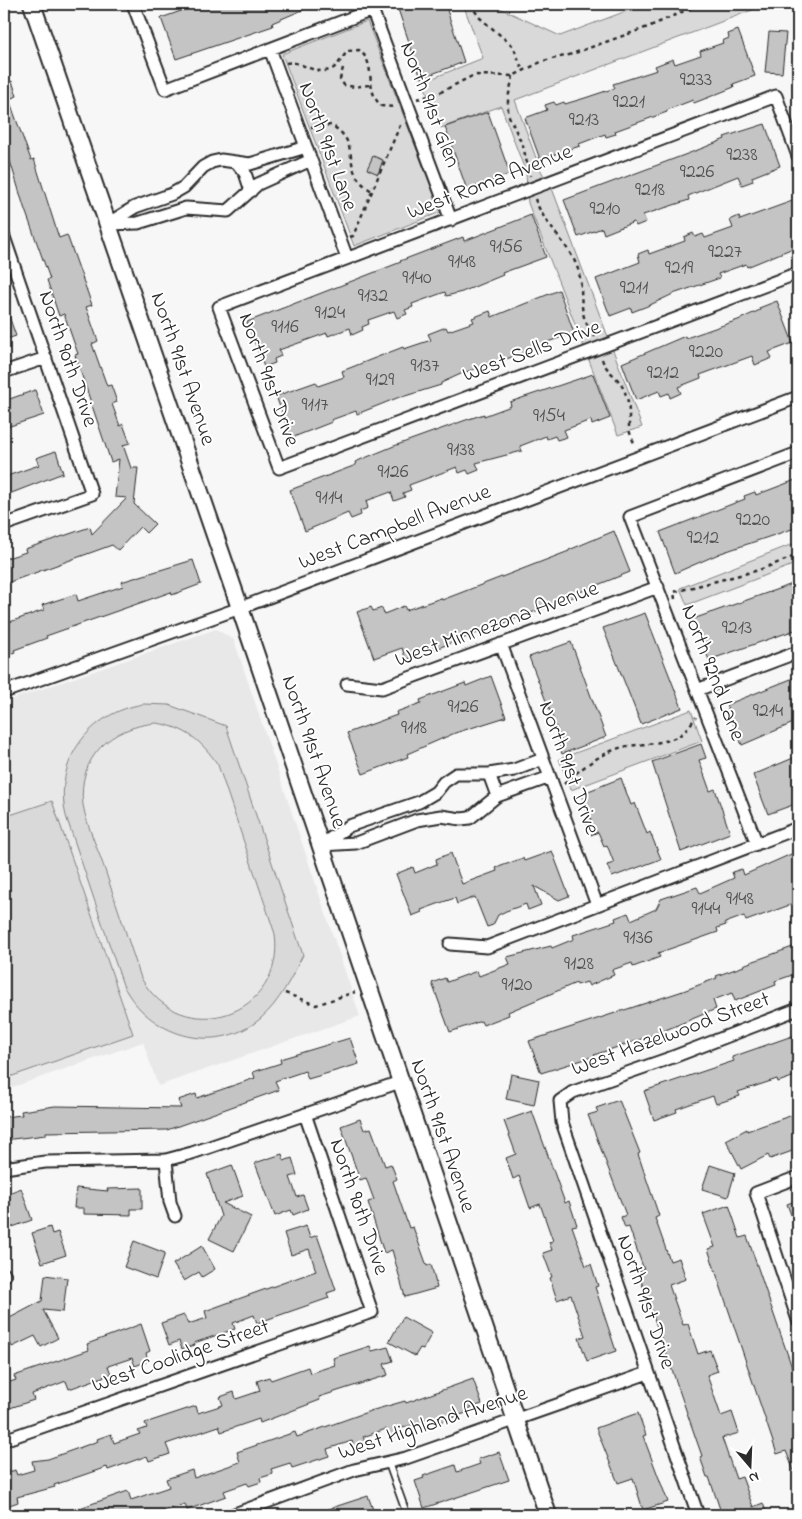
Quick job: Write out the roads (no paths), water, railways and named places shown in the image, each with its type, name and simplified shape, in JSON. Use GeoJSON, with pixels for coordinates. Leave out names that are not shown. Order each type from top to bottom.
{"type":"FeatureCollection","features":[{"type":"Feature","properties":{"kind":"main road","name":"North 91st Avenue"},"geometry":{"type":"LineString","coordinates":[[32,4],[321,845],[548,1515]]}},
{"type":"Feature","properties":{"kind":"street"},"geometry":{"type":"LineString","coordinates":[[133,4],[165,89],[270,49],[371,7]]}},
{"type":"Feature","properties":{"kind":"street","name":"North 91st Glen"},"geometry":{"type":"LineString","coordinates":[[371,7],[451,220]]}},
{"type":"Feature","properties":{"kind":"street","name":"North 91st Lane"},"geometry":{"type":"LineString","coordinates":[[270,49],[347,258]]}},
{"type":"Feature","properties":{"kind":"street","name":"West Roma Avenue"},"geometry":{"type":"LineString","coordinates":[[219,307],[776,96],[798,156]]}},
{"type":"Feature","properties":{"kind":"street"},"geometry":{"type":"LineString","coordinates":[[108,224],[135,207],[172,194],[184,187],[203,167],[212,162],[221,160],[250,164],[306,147]]}},
{"type":"Feature","properties":{"kind":"street"},"geometry":{"type":"LineString","coordinates":[[108,224],[138,223],[186,208],[228,211],[244,199],[250,190],[274,175],[311,160]]}},
{"type":"Feature","properties":{"kind":"street"},"geometry":{"type":"LineString","coordinates":[[237,163],[245,173],[250,190]]}},
{"type":"Feature","properties":{"kind":"street","name":"North 90th Drive"},"geometry":{"type":"LineString","coordinates":[[4,237],[92,494],[4,525]]}},
{"type":"Feature","properties":{"kind":"street","name":"West Sells Drive"},"geometry":{"type":"LineString","coordinates":[[279,468],[798,273]]}},
{"type":"Feature","properties":{"kind":"street","name":"North 91st Drive"},"geometry":{"type":"LineString","coordinates":[[219,307],[279,468]]}},
{"type":"Feature","properties":{"kind":"street"},"geometry":{"type":"LineString","coordinates":[[4,372],[46,358]]}},
{"type":"Feature","properties":{"kind":"street","name":"West Campbell Avenue"},"geometry":{"type":"LineString","coordinates":[[4,692],[240,608],[798,397]]}},
{"type":"Feature","properties":{"kind":"street","name":"North 92nd Lane"},"geometry":{"type":"LineString","coordinates":[[757,844],[630,517],[798,453]]}},
{"type":"Feature","properties":{"kind":"street","name":"West Minnezona Avenue"},"geometry":{"type":"LineString","coordinates":[[347,684],[382,688],[658,587]]}},
{"type":"Feature","properties":{"kind":"street","name":"North 91st Drive"},"geometry":{"type":"LineString","coordinates":[[501,644],[597,905]]}},
{"type":"Feature","properties":{"kind":"street"},"geometry":{"type":"LineString","coordinates":[[697,690],[798,652]]}},
{"type":"Feature","properties":{"kind":"street"},"geometry":{"type":"LineString","coordinates":[[321,845],[349,826],[419,802],[436,792],[444,782],[456,774],[489,774],[514,770],[543,759]]}},
{"type":"Feature","properties":{"kind":"street"},"geometry":{"type":"LineString","coordinates":[[489,774],[497,796]]}},
{"type":"Feature","properties":{"kind":"street"},"geometry":{"type":"LineString","coordinates":[[321,845],[356,843],[417,820],[440,816],[461,820],[470,818],[497,796],[552,782]]}},
{"type":"Feature","properties":{"kind":"street"},"geometry":{"type":"LineString","coordinates":[[450,944],[487,947],[798,828]]}},
{"type":"Feature","properties":{"kind":"street","name":"West Hazelwood Street"},"geometry":{"type":"LineString","coordinates":[[560,1101],[573,1092],[673,1057],[798,1009]]}},
{"type":"Feature","properties":{"kind":"street"},"geometry":{"type":"LineString","coordinates":[[4,1168],[45,1162],[166,1160],[192,1153],[400,1082]]}},
{"type":"Feature","properties":{"kind":"street","name":"North 91st Drive"},"geometry":{"type":"LineString","coordinates":[[560,1101],[562,1122],[698,1515]]}},
{"type":"Feature","properties":{"kind":"street","name":"North 90th Drive"},"geometry":{"type":"LineString","coordinates":[[306,1114],[372,1312]]}},
{"type":"Feature","properties":{"kind":"street"},"geometry":{"type":"LineString","coordinates":[[166,1160],[170,1202],[174,1216]]}},
{"type":"Feature","properties":{"kind":"street"},"geometry":{"type":"LineString","coordinates":[[798,1177],[756,1194],[798,1320]]}},
{"type":"Feature","properties":{"kind":"street","name":"West Coolidge Street"},"geometry":{"type":"LineString","coordinates":[[4,1440],[372,1312]]}},
{"type":"Feature","properties":{"kind":"street","name":"West Highland Avenue"},"geometry":{"type":"LineString","coordinates":[[232,1515],[354,1470],[406,1458],[648,1373]]}},
{"type":"Feature","properties":{"kind":"lane"},"geometry":{"type":"LineString","coordinates":[[388,1462],[407,1515]]}}]}
